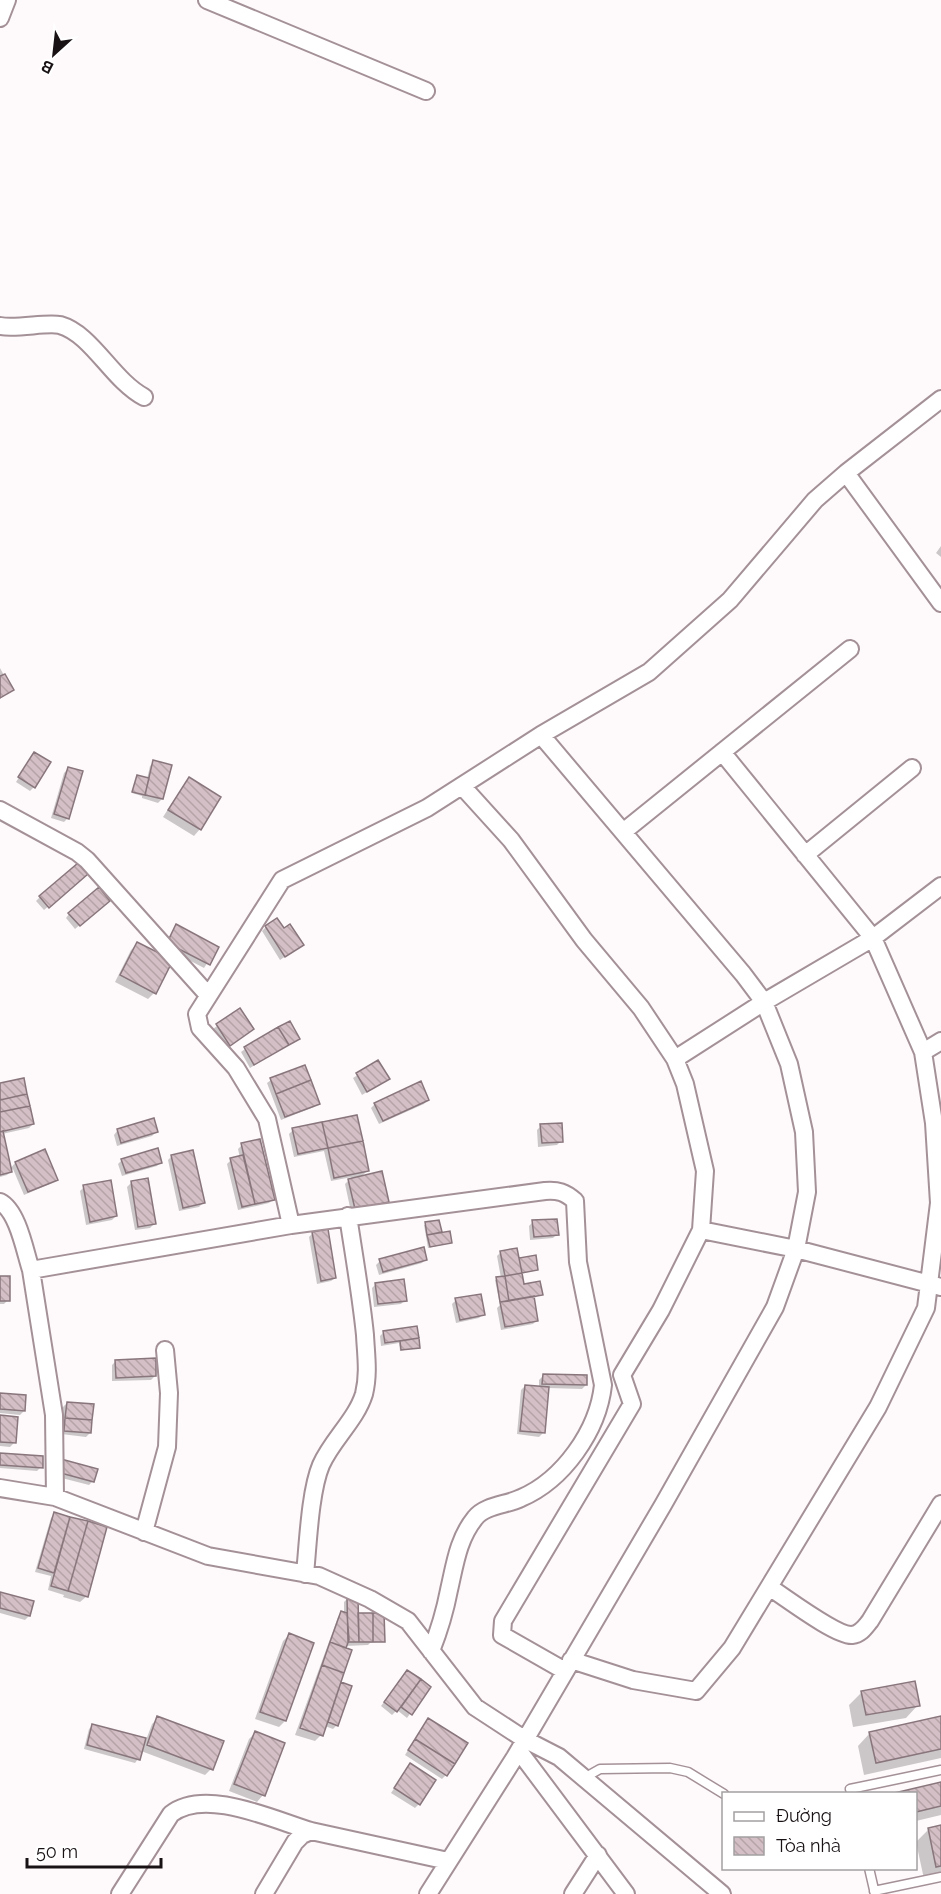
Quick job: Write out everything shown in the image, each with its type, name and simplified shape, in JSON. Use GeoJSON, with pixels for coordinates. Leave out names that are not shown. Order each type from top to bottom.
{"type":"FeatureCollection","features":[{"type":"Feature","properties":{"kind":"street"},"geometry":{"type":"LineString","coordinates":[[0,18],[7,0]]}},
{"type":"Feature","properties":{"kind":"street"},"geometry":{"type":"LineString","coordinates":[[207,0],[426,91]]}},
{"type":"Feature","properties":{"kind":"street"},"geometry":{"type":"LineString","coordinates":[[0,326],[59,325],[74,332],[89,344],[130,390],[144,398]]}},
{"type":"Feature","properties":{"kind":"street"},"geometry":{"type":"LineString","coordinates":[[291,1225],[267,1119],[236,1068],[200,1028],[197,1014],[282,879],[427,808],[541,735],[649,672],[730,600],[815,500],[941,399]]}},
{"type":"Feature","properties":{"kind":"street"},"geometry":{"type":"LineString","coordinates":[[846,473],[941,603]]}},
{"type":"Feature","properties":{"kind":"street"},"geometry":{"type":"LineString","coordinates":[[623,832],[850,650]]}},
{"type":"Feature","properties":{"kind":"street"},"geometry":{"type":"LineString","coordinates":[[428,1894],[521,1745],[663,1505],[775,1307],[796,1249],[807,1192],[804,1132],[789,1064],[764,1002],[743,974],[541,735]]}},
{"type":"Feature","properties":{"kind":"street"},"geometry":{"type":"LineString","coordinates":[[462,786],[511,840],[584,940],[641,1008],[675,1059],[685,1084],[705,1171],[700,1230],[661,1310],[622,1375],[632,1404],[503,1621],[502,1635],[568,1665],[696,1691],[732,1648],[879,1407],[935,1285],[939,1203],[938,1124],[923,1052],[873,938],[722,752]]}},
{"type":"Feature","properties":{"kind":"street"},"geometry":{"type":"LineString","coordinates":[[806,855],[912,768]]}},
{"type":"Feature","properties":{"kind":"street"},"geometry":{"type":"LineString","coordinates":[[0,810],[77,852],[87,860],[208,995]]}},
{"type":"Feature","properties":{"kind":"street"},"geometry":{"type":"LineString","coordinates":[[675,1059],[764,1002],[873,938],[941,886]]}},
{"type":"Feature","properties":{"kind":"street"},"geometry":{"type":"LineString","coordinates":[[923,1052],[941,1041]]}},
{"type":"Feature","properties":{"kind":"street"},"geometry":{"type":"LineString","coordinates":[[31,1270],[348,1216],[544,1191],[557,1190],[568,1194],[575,1201],[578,1262],[603,1385],[602,1399],[588,1432],[562,1469],[546,1484],[531,1493],[477,1515],[455,1559],[441,1624],[431,1651]]}},
{"type":"Feature","properties":{"kind":"street"},"geometry":{"type":"LineString","coordinates":[[0,1202],[11,1211],[31,1270],[54,1415],[55,1497]]}},
{"type":"Feature","properties":{"kind":"street"},"geometry":{"type":"LineString","coordinates":[[305,1574],[320,1466],[332,1444],[357,1409],[363,1395],[368,1371],[362,1304],[348,1216]]}},
{"type":"Feature","properties":{"kind":"street"},"geometry":{"type":"LineString","coordinates":[[700,1230],[796,1249],[935,1285]]}},
{"type":"Feature","properties":{"kind":"street"},"geometry":{"type":"LineString","coordinates":[[144,1532],[168,1446],[169,1393],[165,1350]]}},
{"type":"Feature","properties":{"kind":"street"},"geometry":{"type":"LineString","coordinates":[[0,1488],[55,1497],[208,1556],[319,1576],[370,1599],[408,1621],[474,1707],[521,1745],[626,1894]]}},
{"type":"Feature","properties":{"kind":"street"},"geometry":{"type":"LineString","coordinates":[[769,1587],[836,1630],[850,1635],[860,1633],[941,1504]]}},
{"type":"Feature","properties":{"kind":"street"},"geometry":{"type":"LineString","coordinates":[[521,1745],[559,1757],[722,1894]]}},
{"type":"Feature","properties":{"kind":"street"},"geometry":{"type":"LineString","coordinates":[[120,1894],[171,1814],[178,1808],[197,1803],[215,1803],[233,1807],[311,1832],[448,1861]]}},
{"type":"Feature","properties":{"kind":"street"},"geometry":{"type":"LineString","coordinates":[[264,1894],[295,1842],[302,1835],[311,1832]]}},
{"type":"Feature","properties":{"kind":"street"},"geometry":{"type":"LineString","coordinates":[[573,1894],[598,1855]]}},
{"type":"Feature","properties":{"kind":"lane"},"geometry":{"type":"LineString","coordinates":[[584,1778],[600,1769],[670,1768],[688,1772],[722,1793]]}},
{"type":"Feature","properties":{"kind":"lane"},"geometry":{"type":"LineString","coordinates":[[851,1792],[850,1789],[941,1770]]}},
{"type":"Feature","properties":{"kind":"lane"},"geometry":{"type":"LineString","coordinates":[[869,1870],[874,1892],[941,1877]]}},
{"type":"Feature","properties":{"kind":"building"},"geometry":{"type":"Polygon","coordinates":[[[5,674],[14,690],[0,698],[0,676],[5,674]]]}},
{"type":"Feature","properties":{"kind":"building"},"geometry":{"type":"Polygon","coordinates":[[[34,752],[51,762],[35,788],[18,777],[34,752]]]}},
{"type":"Feature","properties":{"kind":"building"},"geometry":{"type":"Polygon","coordinates":[[[153,760],[172,765],[163,799],[145,795],[153,760]]]}},
{"type":"Feature","properties":{"kind":"building"},"geometry":{"type":"Polygon","coordinates":[[[68,767],[83,771],[69,819],[54,814],[68,767]]]}},
{"type":"Feature","properties":{"kind":"building"},"geometry":{"type":"Polygon","coordinates":[[[137,775],[149,778],[145,795],[132,792],[137,775]]]}},
{"type":"Feature","properties":{"kind":"building"},"geometry":{"type":"Polygon","coordinates":[[[189,777],[221,797],[201,830],[168,810],[189,777]]]}},
{"type":"Feature","properties":{"kind":"building"},"geometry":{"type":"Polygon","coordinates":[[[78,863],[88,874],[49,908],[39,896],[78,863]]]}},
{"type":"Feature","properties":{"kind":"building"},"geometry":{"type":"Polygon","coordinates":[[[99,887],[110,901],[80,926],[68,913],[99,887]]]}},
{"type":"Feature","properties":{"kind":"building"},"geometry":{"type":"Polygon","coordinates":[[[277,918],[284,928],[290,924],[304,945],[285,957],[265,926],[277,918]]]}},
{"type":"Feature","properties":{"kind":"building"},"geometry":{"type":"Polygon","coordinates":[[[176,924],[219,947],[210,965],[167,943],[176,924]]]}},
{"type":"Feature","properties":{"kind":"building"},"geometry":{"type":"Polygon","coordinates":[[[137,942],[173,960],[156,994],[120,975],[137,942]]]}},
{"type":"Feature","properties":{"kind":"building"},"geometry":{"type":"Polygon","coordinates":[[[240,1008],[254,1029],[230,1046],[216,1024],[240,1008]]]}},
{"type":"Feature","properties":{"kind":"building"},"geometry":{"type":"Polygon","coordinates":[[[290,1021],[300,1039],[289,1045],[278,1027],[290,1021]]]}},
{"type":"Feature","properties":{"kind":"building"},"geometry":{"type":"Polygon","coordinates":[[[278,1027],[289,1045],[254,1065],[244,1047],[278,1027]]]}},
{"type":"Feature","properties":{"kind":"building"},"geometry":{"type":"Polygon","coordinates":[[[378,1060],[390,1079],[367,1092],[356,1073],[378,1060]]]}},
{"type":"Feature","properties":{"kind":"building"},"geometry":{"type":"Polygon","coordinates":[[[305,1065],[311,1080],[276,1094],[270,1078],[305,1065]]]}},
{"type":"Feature","properties":{"kind":"building"},"geometry":{"type":"Polygon","coordinates":[[[24,1078],[27,1094],[0,1100],[0,1083],[24,1078]]]}},
{"type":"Feature","properties":{"kind":"building"},"geometry":{"type":"Polygon","coordinates":[[[311,1080],[320,1104],[285,1117],[276,1094],[311,1080]]]}},
{"type":"Feature","properties":{"kind":"building"},"geometry":{"type":"Polygon","coordinates":[[[421,1081],[429,1100],[383,1121],[374,1103],[421,1081]]]}},
{"type":"Feature","properties":{"kind":"building"},"geometry":{"type":"Polygon","coordinates":[[[27,1094],[30,1106],[0,1112],[0,1100],[27,1094]]]}},
{"type":"Feature","properties":{"kind":"building"},"geometry":{"type":"Polygon","coordinates":[[[30,1106],[34,1124],[0,1132],[0,1112],[30,1106]]]}},
{"type":"Feature","properties":{"kind":"building"},"geometry":{"type":"Polygon","coordinates":[[[357,1115],[363,1141],[328,1148],[322,1122],[357,1115]]]}},
{"type":"Feature","properties":{"kind":"building"},"geometry":{"type":"Polygon","coordinates":[[[154,1118],[158,1132],[121,1143],[117,1129],[154,1118]]]}},
{"type":"Feature","properties":{"kind":"building"},"geometry":{"type":"Polygon","coordinates":[[[322,1122],[328,1148],[298,1154],[292,1128],[322,1122]]]}},
{"type":"Feature","properties":{"kind":"building"},"geometry":{"type":"Polygon","coordinates":[[[562,1123],[563,1142],[542,1143],[540,1124],[562,1123]]]}},
{"type":"Feature","properties":{"kind":"building"},"geometry":{"type":"Polygon","coordinates":[[[3,1131],[12,1172],[0,1175],[0,1132],[3,1131]]]}},
{"type":"Feature","properties":{"kind":"building"},"geometry":{"type":"Polygon","coordinates":[[[260,1139],[275,1200],[255,1204],[241,1143],[260,1139]]]}},
{"type":"Feature","properties":{"kind":"building"},"geometry":{"type":"Polygon","coordinates":[[[363,1141],[369,1171],[334,1178],[328,1148],[363,1141]]]}},
{"type":"Feature","properties":{"kind":"building"},"geometry":{"type":"Polygon","coordinates":[[[158,1148],[162,1163],[126,1173],[121,1159],[158,1148]]]}},
{"type":"Feature","properties":{"kind":"building"},"geometry":{"type":"Polygon","coordinates":[[[45,1149],[58,1180],[28,1192],[15,1162],[45,1149]]]}},
{"type":"Feature","properties":{"kind":"building"},"geometry":{"type":"Polygon","coordinates":[[[193,1150],[205,1203],[183,1208],[171,1155],[193,1150]]]}},
{"type":"Feature","properties":{"kind":"building"},"geometry":{"type":"Polygon","coordinates":[[[243,1155],[255,1204],[242,1207],[230,1158],[243,1155]]]}},
{"type":"Feature","properties":{"kind":"building"},"geometry":{"type":"Polygon","coordinates":[[[382,1171],[389,1202],[355,1209],[348,1179],[382,1171]]]}},
{"type":"Feature","properties":{"kind":"building"},"geometry":{"type":"Polygon","coordinates":[[[148,1178],[156,1224],[138,1227],[131,1181],[148,1178]]]}},
{"type":"Feature","properties":{"kind":"building"},"geometry":{"type":"Polygon","coordinates":[[[111,1180],[117,1216],[90,1222],[83,1185],[111,1180]]]}},
{"type":"Feature","properties":{"kind":"building"},"geometry":{"type":"Polygon","coordinates":[[[557,1219],[559,1235],[534,1237],[532,1220],[557,1219]]]}},
{"type":"Feature","properties":{"kind":"building"},"geometry":{"type":"Polygon","coordinates":[[[439,1220],[442,1232],[427,1235],[425,1222],[439,1220]]]}},
{"type":"Feature","properties":{"kind":"building"},"geometry":{"type":"Polygon","coordinates":[[[328,1229],[336,1278],[321,1281],[312,1232],[328,1229]]]}},
{"type":"Feature","properties":{"kind":"building"},"geometry":{"type":"Polygon","coordinates":[[[450,1231],[452,1243],[430,1247],[427,1235],[450,1231]]]}},
{"type":"Feature","properties":{"kind":"building"},"geometry":{"type":"Polygon","coordinates":[[[424,1247],[427,1260],[383,1272],[379,1259],[424,1247]]]}},
{"type":"Feature","properties":{"kind":"building"},"geometry":{"type":"Polygon","coordinates":[[[517,1248],[522,1273],[505,1276],[500,1251],[517,1248]]]}},
{"type":"Feature","properties":{"kind":"building"},"geometry":{"type":"Polygon","coordinates":[[[536,1255],[538,1270],[522,1273],[519,1258],[536,1255]]]}},
{"type":"Feature","properties":{"kind":"building"},"geometry":{"type":"Polygon","coordinates":[[[522,1273],[524,1284],[540,1281],[543,1295],[509,1301],[505,1276],[522,1273]]]}},
{"type":"Feature","properties":{"kind":"building"},"geometry":{"type":"Polygon","coordinates":[[[0,1276],[10,1276],[10,1301],[0,1301],[0,1276]]]}},
{"type":"Feature","properties":{"kind":"building"},"geometry":{"type":"Polygon","coordinates":[[[505,1276],[509,1301],[500,1302],[496,1277],[505,1276]]]}},
{"type":"Feature","properties":{"kind":"building"},"geometry":{"type":"Polygon","coordinates":[[[404,1279],[407,1301],[378,1304],[375,1283],[404,1279]]]}},
{"type":"Feature","properties":{"kind":"building"},"geometry":{"type":"Polygon","coordinates":[[[481,1294],[485,1315],[460,1320],[455,1298],[481,1294]]]}},
{"type":"Feature","properties":{"kind":"building"},"geometry":{"type":"Polygon","coordinates":[[[534,1296],[538,1321],[505,1327],[500,1302],[534,1296]]]}},
{"type":"Feature","properties":{"kind":"building"},"geometry":{"type":"Polygon","coordinates":[[[417,1326],[419,1338],[385,1343],[383,1331],[417,1326]]]}},
{"type":"Feature","properties":{"kind":"building"},"geometry":{"type":"Polygon","coordinates":[[[419,1338],[420,1348],[401,1350],[400,1341],[419,1338]]]}},
{"type":"Feature","properties":{"kind":"building"},"geometry":{"type":"Polygon","coordinates":[[[156,1358],[156,1376],[116,1378],[115,1360],[156,1358]]]}},
{"type":"Feature","properties":{"kind":"building"},"geometry":{"type":"Polygon","coordinates":[[[543,1374],[587,1375],[587,1385],[542,1384],[543,1374]]]}},
{"type":"Feature","properties":{"kind":"building"},"geometry":{"type":"Polygon","coordinates":[[[525,1385],[549,1387],[545,1433],[520,1431],[525,1385]]]}},
{"type":"Feature","properties":{"kind":"building"},"geometry":{"type":"Polygon","coordinates":[[[0,1393],[26,1395],[25,1411],[0,1409],[0,1393]]]}},
{"type":"Feature","properties":{"kind":"building"},"geometry":{"type":"Polygon","coordinates":[[[67,1402],[94,1404],[92,1420],[65,1418],[67,1402]]]}},
{"type":"Feature","properties":{"kind":"building"},"geometry":{"type":"Polygon","coordinates":[[[0,1415],[18,1417],[16,1443],[0,1442],[0,1415]]]}},
{"type":"Feature","properties":{"kind":"building"},"geometry":{"type":"Polygon","coordinates":[[[65,1418],[92,1420],[91,1433],[64,1431],[65,1418]]]}},
{"type":"Feature","properties":{"kind":"building"},"geometry":{"type":"Polygon","coordinates":[[[0,1453],[43,1456],[43,1468],[0,1465],[0,1453]]]}},
{"type":"Feature","properties":{"kind":"building"},"geometry":{"type":"Polygon","coordinates":[[[61,1459],[98,1469],[94,1482],[57,1472],[61,1459]]]}},
{"type":"Feature","properties":{"kind":"building"},"geometry":{"type":"Polygon","coordinates":[[[54,1512],[70,1517],[54,1573],[38,1568],[54,1512]]]}},
{"type":"Feature","properties":{"kind":"building"},"geometry":{"type":"Polygon","coordinates":[[[70,1517],[88,1521],[68,1591],[51,1586],[70,1517]]]}},
{"type":"Feature","properties":{"kind":"building"},"geometry":{"type":"Polygon","coordinates":[[[88,1521],[107,1527],[88,1597],[68,1591],[88,1521]]]}},
{"type":"Feature","properties":{"kind":"building"},"geometry":{"type":"Polygon","coordinates":[[[0,1592],[34,1601],[30,1616],[0,1608],[0,1592]]]}},
{"type":"Feature","properties":{"kind":"building"},"geometry":{"type":"Polygon","coordinates":[[[347,1597],[358,1597],[359,1642],[348,1642],[347,1597]]]}},
{"type":"Feature","properties":{"kind":"building"},"geometry":{"type":"Polygon","coordinates":[[[341,1611],[347,1613],[349,1640],[346,1648],[330,1642],[341,1611]]]}},
{"type":"Feature","properties":{"kind":"building"},"geometry":{"type":"Polygon","coordinates":[[[358,1613],[373,1613],[373,1642],[359,1642],[358,1613]]]}},
{"type":"Feature","properties":{"kind":"building"},"geometry":{"type":"Polygon","coordinates":[[[373,1613],[384,1613],[385,1642],[373,1642],[373,1613]]]}},
{"type":"Feature","properties":{"kind":"building"},"geometry":{"type":"Polygon","coordinates":[[[289,1633],[314,1643],[286,1721],[260,1712],[289,1633]]]}},
{"type":"Feature","properties":{"kind":"building"},"geometry":{"type":"Polygon","coordinates":[[[330,1642],[352,1650],[344,1673],[322,1665],[330,1642]]]}},
{"type":"Feature","properties":{"kind":"building"},"geometry":{"type":"Polygon","coordinates":[[[322,1665],[344,1673],[323,1736],[300,1728],[322,1665]]]}},
{"type":"Feature","properties":{"kind":"building"},"geometry":{"type":"Polygon","coordinates":[[[407,1670],[421,1679],[397,1712],[384,1702],[407,1670]]]}},
{"type":"Feature","properties":{"kind":"building"},"geometry":{"type":"Polygon","coordinates":[[[421,1679],[431,1687],[412,1715],[401,1707],[421,1679]]]}},
{"type":"Feature","properties":{"kind":"building"},"geometry":{"type":"Polygon","coordinates":[[[915,1681],[920,1706],[866,1715],[861,1691],[915,1681]]]}},
{"type":"Feature","properties":{"kind":"building"},"geometry":{"type":"Polygon","coordinates":[[[341,1682],[352,1686],[338,1726],[328,1722],[341,1682]]]}},
{"type":"Feature","properties":{"kind":"building"},"geometry":{"type":"Polygon","coordinates":[[[157,1716],[224,1741],[213,1770],[147,1745],[157,1716]]]}},
{"type":"Feature","properties":{"kind":"building"},"geometry":{"type":"Polygon","coordinates":[[[941,1716],[941,1749],[876,1763],[869,1732],[941,1716]]]}},
{"type":"Feature","properties":{"kind":"building"},"geometry":{"type":"Polygon","coordinates":[[[428,1718],[468,1743],[455,1764],[415,1739],[428,1718]]]}},
{"type":"Feature","properties":{"kind":"building"},"geometry":{"type":"Polygon","coordinates":[[[92,1724],[146,1738],[140,1760],[87,1745],[92,1724]]]}},
{"type":"Feature","properties":{"kind":"building"},"geometry":{"type":"Polygon","coordinates":[[[255,1731],[285,1743],[265,1796],[234,1784],[255,1731]]]}},
{"type":"Feature","properties":{"kind":"building"},"geometry":{"type":"Polygon","coordinates":[[[415,1739],[455,1764],[447,1776],[408,1750],[415,1739]]]}},
{"type":"Feature","properties":{"kind":"building"},"geometry":{"type":"Polygon","coordinates":[[[410,1763],[436,1780],[420,1805],[394,1788],[410,1763]]]}},
{"type":"Feature","properties":{"kind":"building"},"geometry":{"type":"Polygon","coordinates":[[[941,1782],[941,1806],[917,1812],[917,1792],[898,1792],[941,1782]]]}},
{"type":"Feature","properties":{"kind":"building"},"geometry":{"type":"Polygon","coordinates":[[[941,1825],[941,1866],[936,1867],[928,1828],[941,1825]]]}}]}
